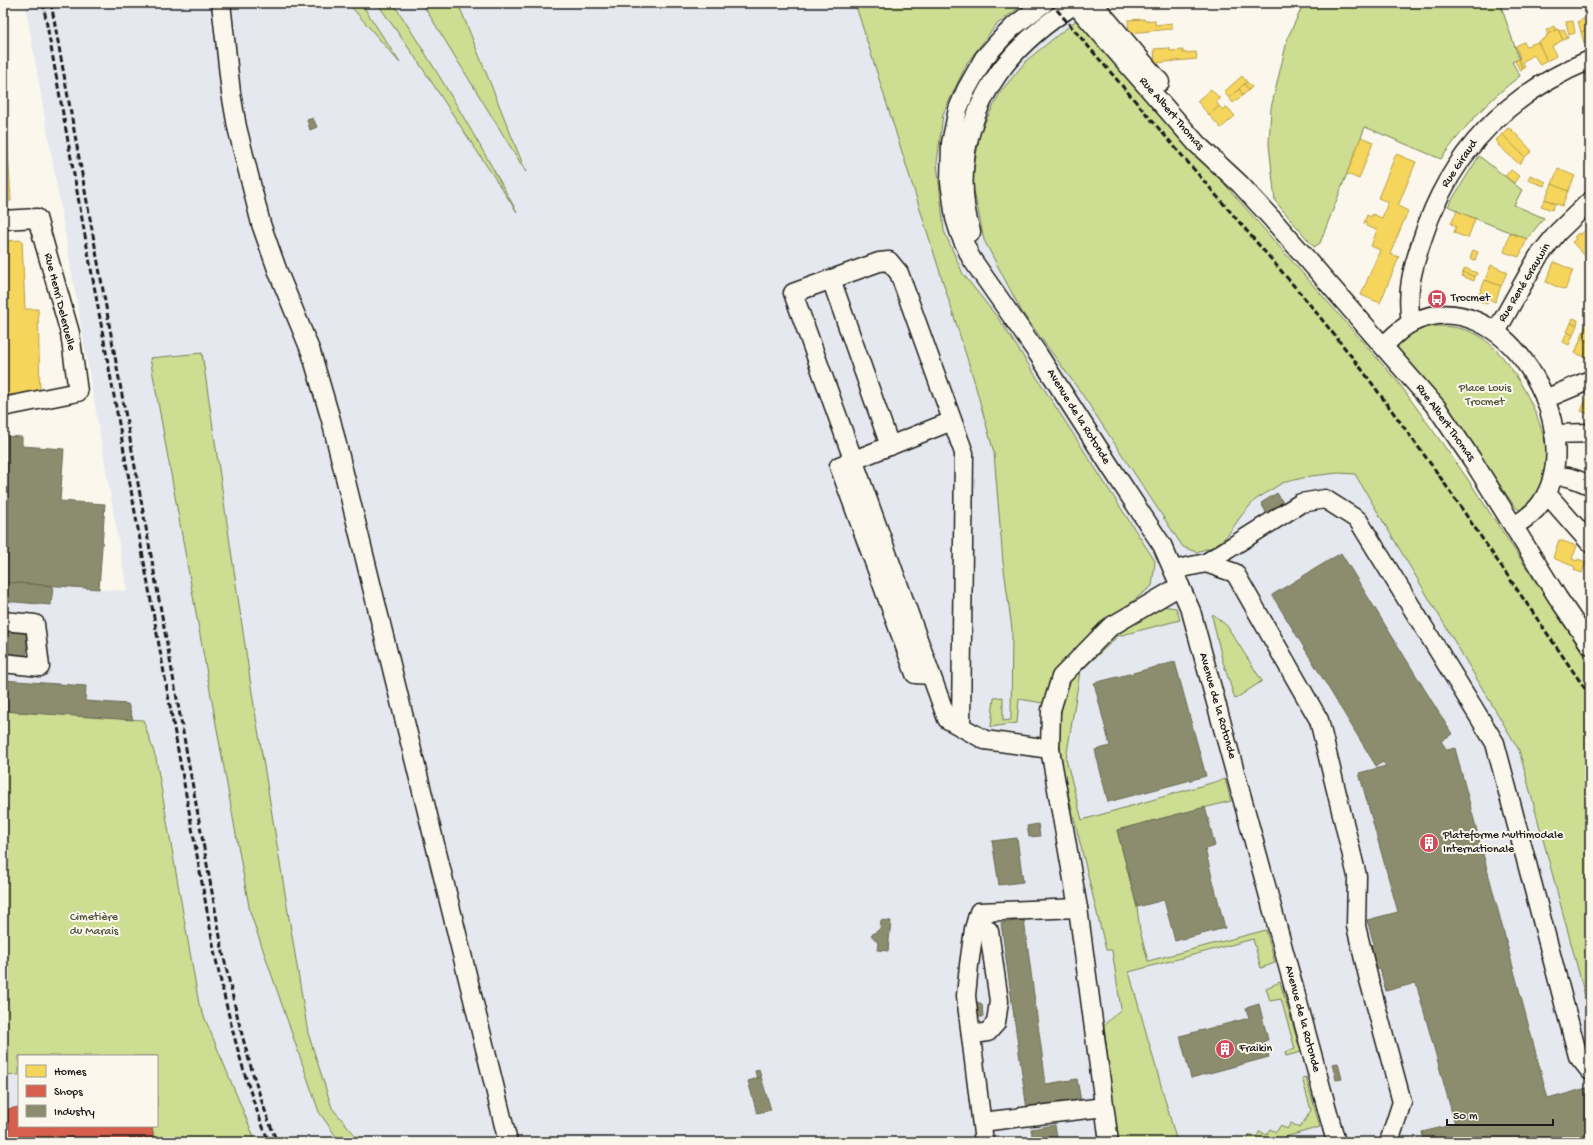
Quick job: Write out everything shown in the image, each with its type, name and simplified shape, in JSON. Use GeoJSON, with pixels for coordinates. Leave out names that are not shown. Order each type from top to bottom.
{"type":"FeatureCollection","features":[{"type":"Feature","properties":{"kind":"street"},"geometry":{"type":"LineString","coordinates":[[221,3],[231,93],[237,127],[253,195],[270,252],[311,352],[332,420],[508,1142]]}},
{"type":"Feature","properties":{"kind":"street","name":"Avenue de la Rotonde"},"geometry":{"type":"LineString","coordinates":[[1044,3],[1014,26],[984,58],[961,102],[951,143],[949,164],[952,200],[960,234],[971,258],[1009,310],[1162,545],[1191,611],[1336,1142]]}},
{"type":"Feature","properties":{"kind":"street","name":"Avenue de la Rotonde"},"geometry":{"type":"LineString","coordinates":[[1009,310],[982,262],[969,226],[966,209],[964,175],[969,137],[983,98],[1001,69],[1022,45],[1048,23],[1080,3]]}},
{"type":"Feature","properties":{"kind":"street","name":"Rue Albert Thomas"},"geometry":{"type":"LineString","coordinates":[[1080,3],[1208,138],[1273,220],[1418,386],[1453,431],[1558,598],[1590,645]]}},
{"type":"Feature","properties":{"kind":"street","name":"Rue Giraud"},"geometry":{"type":"LineString","coordinates":[[1411,323],[1408,304],[1409,290],[1415,262],[1434,208],[1445,183],[1457,165],[1479,136],[1510,106],[1545,81],[1590,60]]}},
{"type":"Feature","properties":{"kind":"street","name":"Rue René Grauwin"},"geometry":{"type":"LineString","coordinates":[[1496,332],[1538,257],[1558,232],[1590,201]]}},
{"type":"Feature","properties":{"kind":"street","name":"Rue Henri Deleruelle"},"geometry":{"type":"LineString","coordinates":[[3,220],[37,218],[70,333],[78,392],[3,407]]}},
{"type":"Feature","properties":{"kind":"street"},"geometry":{"type":"LineString","coordinates":[[961,727],[964,453],[899,273],[889,261],[879,262],[793,292],[947,719],[961,727],[985,740],[1050,749]]}},
{"type":"Feature","properties":{"kind":"street"},"geometry":{"type":"LineString","coordinates":[[831,279],[890,446]]}},
{"type":"Feature","properties":{"kind":"street"},"geometry":{"type":"LineString","coordinates":[[1383,346],[1399,331],[1411,323],[1436,316],[1460,316],[1472,319],[1496,332],[1515,350],[1537,382],[1548,407],[1554,434],[1555,454],[1549,486],[1590,543]]}},
{"type":"Feature","properties":{"kind":"street"},"geometry":{"type":"LineString","coordinates":[[1545,399],[1590,380]]}},
{"type":"Feature","properties":{"kind":"street"},"geometry":{"type":"LineString","coordinates":[[853,460],[952,421]]}},
{"type":"Feature","properties":{"kind":"street"},"geometry":{"type":"LineString","coordinates":[[1554,434],[1590,433]]}},
{"type":"Feature","properties":{"kind":"street"},"geometry":{"type":"LineString","coordinates":[[1555,454],[1567,463],[1590,474]]}},
{"type":"Feature","properties":{"kind":"street"},"geometry":{"type":"LineString","coordinates":[[1514,526],[1534,512],[1556,476],[1563,476],[1590,485]]}},
{"type":"Feature","properties":{"kind":"street"},"geometry":{"type":"LineString","coordinates":[[1109,1142],[1078,908],[1050,749],[1051,710],[1061,677],[1110,627],[1176,578],[1206,563],[1301,503],[1325,499],[1358,520],[1495,743],[1578,1056],[1590,1071]]}},
{"type":"Feature","properties":{"kind":"street"},"geometry":{"type":"LineString","coordinates":[[1206,563],[1235,573],[1319,720],[1357,876],[1356,926],[1402,1102],[1389,1142]]}},
{"type":"Feature","properties":{"kind":"street"},"geometry":{"type":"LineString","coordinates":[[3,621],[35,624],[40,667],[3,663]]}},
{"type":"Feature","properties":{"kind":"street"},"geometry":{"type":"LineString","coordinates":[[984,1142],[966,996],[969,965],[979,912],[1078,908]]}},
{"type":"Feature","properties":{"kind":"street"},"geometry":{"type":"LineString","coordinates":[[971,1034],[988,1032],[996,1023],[998,1001],[989,930],[977,919]]}},
{"type":"Feature","properties":{"kind":"street"},"geometry":{"type":"LineString","coordinates":[[982,1122],[1104,1107]]}},
{"type":"Feature","properties":{"kind":"shaded area"},"geometry":{"type":"Polygon","coordinates":[[[25,3],[1066,3],[1398,382],[1467,478],[1590,664],[1590,1142],[3,1142],[3,1023],[199,1003],[157,758],[143,720],[3,711],[3,582],[127,591],[25,3]]]}},
{"type":"Feature","properties":{"kind":"green space"},"geometry":{"type":"Polygon","coordinates":[[[348,3],[361,3],[400,63],[348,3]]]}},
{"type":"Feature","properties":{"kind":"green space"},"geometry":{"type":"Polygon","coordinates":[[[377,3],[393,3],[457,106],[517,212],[417,60],[377,3]]]}},
{"type":"Feature","properties":{"kind":"green space"},"geometry":{"type":"Polygon","coordinates":[[[422,3],[458,3],[526,172],[422,3]]]}},
{"type":"Feature","properties":{"kind":"green space"},"geometry":{"type":"Polygon","coordinates":[[[855,3],[1025,3],[996,25],[967,63],[943,114],[937,163],[944,231],[963,274],[1001,322],[1155,561],[1152,586],[1101,626],[1058,673],[1043,703],[1019,699],[1017,723],[991,727],[994,698],[1003,697],[1003,721],[1011,720],[1012,629],[1003,562],[994,453],[973,377],[855,3]]]}},
{"type":"Feature","properties":{"kind":"green space"},"geometry":{"type":"Polygon","coordinates":[[[1304,3],[1500,3],[1519,59],[1512,62],[1520,76],[1487,104],[1441,159],[1365,127],[1320,243],[1314,247],[1275,201],[1269,144],[1271,108],[1288,37],[1304,3]]]}},
{"type":"Feature","properties":{"kind":"green space"},"geometry":{"type":"Polygon","coordinates":[[[1079,18],[1398,382],[1467,478],[1590,664],[1590,1014],[1519,750],[1355,474],[1338,473],[1311,476],[1282,483],[1255,500],[1241,516],[1227,536],[1213,547],[1196,552],[1183,547],[1082,394],[1022,312],[984,240],[972,181],[980,132],[1001,91],[1027,60],[1079,18]]]}},
{"type":"Feature","properties":{"kind":"green space"},"geometry":{"type":"Polygon","coordinates":[[[1479,156],[1522,190],[1514,205],[1544,218],[1527,239],[1464,214],[1448,206],[1479,156]]]}},
{"type":"Feature","properties":{"kind":"green space","name":"Place Louis Trocmet"},"geometry":{"type":"Polygon","coordinates":[[[1436,326],[1463,329],[1478,335],[1503,357],[1525,392],[1542,430],[1546,447],[1547,463],[1545,475],[1539,488],[1524,509],[1520,510],[1515,507],[1439,397],[1397,349],[1403,338],[1413,332],[1436,326]]]}},
{"type":"Feature","properties":{"kind":"green space"},"geometry":{"type":"Polygon","coordinates":[[[202,353],[252,693],[308,1033],[332,1108],[361,1142],[340,1142],[319,1112],[250,912],[150,358],[202,353]]]}},
{"type":"Feature","properties":{"kind":"green space"},"geometry":{"type":"Polygon","coordinates":[[[1161,606],[1176,608],[1180,620],[1118,636],[1080,672],[1066,759],[1082,820],[1225,779],[1231,801],[1117,830],[1137,907],[1140,931],[1148,961],[1266,930],[1275,963],[1261,968],[1253,939],[1129,972],[1177,1142],[1117,1142],[1104,1025],[1121,1009],[1112,950],[1106,950],[1065,781],[1060,749],[1060,717],[1065,692],[1076,669],[1116,632],[1161,606]]]}},
{"type":"Feature","properties":{"kind":"green space"},"geometry":{"type":"Polygon","coordinates":[[[1213,614],[1227,626],[1262,681],[1235,699],[1222,659],[1212,616],[1213,614]]]}},
{"type":"Feature","properties":{"kind":"green space","name":"Cimetière du Marais"},"geometry":{"type":"Polygon","coordinates":[[[3,711],[143,720],[156,758],[199,1004],[256,1142],[154,1142],[152,1127],[158,1127],[158,1055],[18,1055],[18,1075],[3,1076],[3,711]]]}},
{"type":"Feature","properties":{"kind":"green space"},"geometry":{"type":"Polygon","coordinates":[[[1280,982],[1301,1052],[1286,1056],[1285,1052],[1295,1049],[1281,999],[1270,1001],[1266,988],[1280,982]]]}},
{"type":"Feature","properties":{"kind":"green space"},"geometry":{"type":"Polygon","coordinates":[[[1306,1077],[1320,1127],[1268,1142],[1239,1142],[1247,1140],[1250,1134],[1256,1137],[1260,1131],[1266,1135],[1270,1129],[1276,1132],[1281,1125],[1287,1129],[1291,1123],[1300,1128],[1311,1110],[1302,1078],[1306,1077]]]}},
{"type":"Feature","properties":{"kind":"building: Homes"},"geometry":{"type":"Polygon","coordinates":[[[1590,17],[1590,29],[1581,32],[1578,21],[1590,17]]]}},
{"type":"Feature","properties":{"kind":"building: Homes"},"geometry":{"type":"Polygon","coordinates":[[[1144,19],[1144,21],[1155,20],[1155,25],[1172,23],[1172,29],[1129,33],[1128,20],[1144,19]]]}},
{"type":"Feature","properties":{"kind":"building: Homes"},"geometry":{"type":"Polygon","coordinates":[[[1573,21],[1575,33],[1569,35],[1566,22],[1573,21]]]}},
{"type":"Feature","properties":{"kind":"building: Homes"},"geometry":{"type":"Polygon","coordinates":[[[1554,26],[1556,30],[1548,34],[1546,30],[1554,26]]]}},
{"type":"Feature","properties":{"kind":"building: Homes"},"geometry":{"type":"Polygon","coordinates":[[[1558,29],[1563,40],[1552,46],[1556,56],[1547,61],[1538,42],[1547,37],[1546,35],[1558,29]]]}},
{"type":"Feature","properties":{"kind":"building: Homes"},"geometry":{"type":"Polygon","coordinates":[[[1564,29],[1568,38],[1563,40],[1559,31],[1564,29]]]}},
{"type":"Feature","properties":{"kind":"building: Homes"},"geometry":{"type":"Polygon","coordinates":[[[1590,29],[1590,41],[1584,43],[1581,32],[1590,29]]]}},
{"type":"Feature","properties":{"kind":"building: Homes"},"geometry":{"type":"Polygon","coordinates":[[[1524,42],[1526,46],[1538,42],[1547,61],[1540,65],[1534,55],[1522,62],[1525,67],[1522,69],[1516,46],[1524,42]]]}},
{"type":"Feature","properties":{"kind":"building: Homes"},"geometry":{"type":"Polygon","coordinates":[[[1170,48],[1170,51],[1183,50],[1183,53],[1196,52],[1197,59],[1155,63],[1154,49],[1170,48]]]}},
{"type":"Feature","properties":{"kind":"building: Homes"},"geometry":{"type":"Polygon","coordinates":[[[1519,59],[1522,69],[1520,70],[1515,61],[1519,59]]]}},
{"type":"Feature","properties":{"kind":"building: Homes"},"geometry":{"type":"Polygon","coordinates":[[[1242,76],[1247,82],[1229,98],[1224,92],[1242,76]]]}},
{"type":"Feature","properties":{"kind":"building: Homes"},"geometry":{"type":"Polygon","coordinates":[[[1247,82],[1252,87],[1249,90],[1244,84],[1247,82]]]}},
{"type":"Feature","properties":{"kind":"building: Homes"},"geometry":{"type":"Polygon","coordinates":[[[1244,84],[1249,90],[1243,95],[1239,89],[1244,84]]]}},
{"type":"Feature","properties":{"kind":"building: Homes"},"geometry":{"type":"Polygon","coordinates":[[[1211,89],[1220,99],[1216,102],[1219,106],[1209,115],[1197,101],[1211,89]]]}},
{"type":"Feature","properties":{"kind":"building: Homes"},"geometry":{"type":"Polygon","coordinates":[[[1239,89],[1243,95],[1233,103],[1229,98],[1239,89]]]}},
{"type":"Feature","properties":{"kind":"building: Homes"},"geometry":{"type":"Polygon","coordinates":[[[1219,106],[1223,110],[1227,107],[1235,116],[1221,128],[1209,115],[1219,106]]]}},
{"type":"Feature","properties":{"kind":"building: Homes"},"geometry":{"type":"Polygon","coordinates":[[[1508,128],[1512,130],[1532,151],[1525,157],[1502,134],[1508,128]]]}},
{"type":"Feature","properties":{"kind":"building: Homes"},"geometry":{"type":"Polygon","coordinates":[[[3,133],[7,133],[11,201],[3,201],[3,133]]]}},
{"type":"Feature","properties":{"kind":"building: Homes"},"geometry":{"type":"Polygon","coordinates":[[[1502,134],[1525,157],[1519,164],[1495,141],[1502,134]]]}},
{"type":"Feature","properties":{"kind":"building: Homes"},"geometry":{"type":"Polygon","coordinates":[[[1361,137],[1373,142],[1359,179],[1347,174],[1361,137]]]}},
{"type":"Feature","properties":{"kind":"building: Homes"},"geometry":{"type":"Polygon","coordinates":[[[1396,154],[1416,162],[1398,206],[1408,211],[1390,254],[1399,257],[1380,303],[1361,295],[1380,250],[1371,246],[1377,230],[1366,226],[1367,224],[1364,223],[1367,215],[1371,217],[1372,214],[1382,218],[1388,202],[1378,198],[1396,154]]]}},
{"type":"Feature","properties":{"kind":"building: Homes"},"geometry":{"type":"Polygon","coordinates":[[[1558,169],[1575,176],[1568,191],[1552,184],[1558,169]]]}},
{"type":"Feature","properties":{"kind":"building: Homes"},"geometry":{"type":"Polygon","coordinates":[[[1511,170],[1519,176],[1514,183],[1505,176],[1511,170]]]}},
{"type":"Feature","properties":{"kind":"building: Homes"},"geometry":{"type":"Polygon","coordinates":[[[1530,175],[1546,182],[1544,186],[1528,180],[1530,175]]]}},
{"type":"Feature","properties":{"kind":"building: Homes"},"geometry":{"type":"Polygon","coordinates":[[[1552,184],[1568,191],[1562,206],[1545,199],[1552,184]]]}},
{"type":"Feature","properties":{"kind":"building: Homes"},"geometry":{"type":"Polygon","coordinates":[[[1545,199],[1555,204],[1552,210],[1541,206],[1545,199]]]}},
{"type":"Feature","properties":{"kind":"building: Homes"},"geometry":{"type":"Polygon","coordinates":[[[1457,211],[1475,219],[1468,238],[1454,233],[1456,226],[1451,224],[1457,211]]]}},
{"type":"Feature","properties":{"kind":"building: Homes"},"geometry":{"type":"Polygon","coordinates":[[[1590,226],[1590,255],[1587,258],[1572,242],[1576,239],[1574,237],[1576,235],[1579,233],[1580,235],[1590,226]]]}},
{"type":"Feature","properties":{"kind":"building: Homes"},"geometry":{"type":"Polygon","coordinates":[[[1510,233],[1527,239],[1519,257],[1504,252],[1510,233]]]}},
{"type":"Feature","properties":{"kind":"building: Homes"},"geometry":{"type":"Polygon","coordinates":[[[22,240],[25,309],[38,309],[40,393],[3,395],[3,241],[22,240]]]}},
{"type":"Feature","properties":{"kind":"building: Homes"},"geometry":{"type":"Polygon","coordinates":[[[1473,250],[1478,252],[1475,260],[1470,258],[1473,250]]]}},
{"type":"Feature","properties":{"kind":"building: Homes"},"geometry":{"type":"Polygon","coordinates":[[[1554,262],[1573,270],[1565,290],[1546,282],[1554,262]]]}},
{"type":"Feature","properties":{"kind":"building: Homes"},"geometry":{"type":"Polygon","coordinates":[[[1491,265],[1507,272],[1501,286],[1485,280],[1491,265]]]}},
{"type":"Feature","properties":{"kind":"building: Homes"},"geometry":{"type":"Polygon","coordinates":[[[1465,268],[1477,273],[1475,277],[1463,272],[1465,268]]]}},
{"type":"Feature","properties":{"kind":"building: Homes"},"geometry":{"type":"Polygon","coordinates":[[[1463,272],[1475,277],[1474,281],[1462,276],[1463,272]]]}},
{"type":"Feature","properties":{"kind":"building: Homes"},"geometry":{"type":"Polygon","coordinates":[[[1485,280],[1501,286],[1495,302],[1489,299],[1487,304],[1477,300],[1485,280]]]}},
{"type":"Feature","properties":{"kind":"building: Homes"},"geometry":{"type":"Polygon","coordinates":[[[1573,318],[1578,320],[1577,325],[1571,323],[1573,318]]]}},
{"type":"Feature","properties":{"kind":"building: Homes"},"geometry":{"type":"Polygon","coordinates":[[[1587,322],[1590,324],[1590,342],[1581,338],[1587,322]]]}},
{"type":"Feature","properties":{"kind":"building: Homes"},"geometry":{"type":"Polygon","coordinates":[[[1571,323],[1577,325],[1573,335],[1567,332],[1571,323]]]}},
{"type":"Feature","properties":{"kind":"building: Homes"},"geometry":{"type":"Polygon","coordinates":[[[1567,332],[1573,335],[1569,345],[1563,342],[1567,332]]]}},
{"type":"Feature","properties":{"kind":"building: Homes"},"geometry":{"type":"Polygon","coordinates":[[[1581,338],[1590,342],[1590,359],[1575,353],[1581,338]]]}},
{"type":"Feature","properties":{"kind":"building: Homes"},"geometry":{"type":"Polygon","coordinates":[[[1589,393],[1590,394],[1590,415],[1581,411],[1589,393]]]}},
{"type":"Feature","properties":{"kind":"building: Homes"},"geometry":{"type":"Polygon","coordinates":[[[1559,540],[1577,546],[1572,559],[1577,561],[1578,559],[1586,562],[1582,573],[1574,570],[1575,567],[1553,558],[1559,540]]]}},
{"type":"Feature","properties":{"kind":"building: Shops"},"geometry":{"type":"Polygon","coordinates":[[[18,1107],[18,1127],[152,1127],[154,1142],[3,1142],[3,1110],[18,1107]]]}},
{"type":"Feature","properties":{"kind":"building: Industry"},"geometry":{"type":"Polygon","coordinates":[[[313,118],[317,127],[310,130],[307,120],[313,118]]]}},
{"type":"Feature","properties":{"kind":"building: Industry"},"geometry":{"type":"Polygon","coordinates":[[[3,436],[22,437],[22,446],[64,449],[60,501],[105,504],[99,589],[3,582],[3,436]]]}},
{"type":"Feature","properties":{"kind":"building: Industry"},"geometry":{"type":"Polygon","coordinates":[[[1277,493],[1285,506],[1268,516],[1261,503],[1277,493]]]}},
{"type":"Feature","properties":{"kind":"building: Industry","name":"Plateforme Multimodale Internationale"},"geometry":{"type":"Polygon","coordinates":[[[1341,553],[1452,734],[1441,741],[1447,750],[1455,748],[1548,1099],[1590,1087],[1590,1142],[1424,1142],[1422,1132],[1455,1124],[1416,983],[1386,991],[1380,969],[1374,970],[1368,946],[1374,944],[1367,920],[1398,912],[1359,773],[1386,766],[1383,762],[1376,766],[1272,595],[1341,553]]]}},
{"type":"Feature","properties":{"kind":"building: Industry"},"geometry":{"type":"Polygon","coordinates":[[[3,582],[53,586],[51,605],[3,601],[3,582]]]}},
{"type":"Feature","properties":{"kind":"building: Industry"},"geometry":{"type":"Polygon","coordinates":[[[3,631],[28,633],[26,659],[3,657],[3,631]]]}},
{"type":"Feature","properties":{"kind":"building: Industry"},"geometry":{"type":"Polygon","coordinates":[[[1175,662],[1206,776],[1108,802],[1095,750],[1110,746],[1094,683],[1175,662]]]}},
{"type":"Feature","properties":{"kind":"building: Industry"},"geometry":{"type":"Polygon","coordinates":[[[3,680],[86,686],[85,701],[128,704],[133,720],[3,711],[3,680]]]}},
{"type":"Feature","properties":{"kind":"building: Industry"},"geometry":{"type":"Polygon","coordinates":[[[1205,807],[1215,846],[1205,849],[1225,928],[1175,941],[1164,900],[1137,907],[1117,830],[1205,807]]]}},
{"type":"Feature","properties":{"kind":"building: Industry"},"geometry":{"type":"Polygon","coordinates":[[[1038,824],[1040,836],[1029,837],[1027,826],[1038,824]]]}},
{"type":"Feature","properties":{"kind":"building: Industry"},"geometry":{"type":"Polygon","coordinates":[[[1017,838],[1023,882],[999,885],[992,841],[1017,838]]]}},
{"type":"Feature","properties":{"kind":"building: Industry"},"geometry":{"type":"Polygon","coordinates":[[[881,920],[891,921],[888,951],[877,950],[878,943],[871,935],[880,929],[881,920]]]}},
{"type":"Feature","properties":{"kind":"building: Industry"},"geometry":{"type":"Polygon","coordinates":[[[1024,920],[1046,1084],[1077,1079],[1081,1101],[1027,1110],[1001,923],[1024,920]]]}},
{"type":"Feature","properties":{"kind":"building: Industry"},"geometry":{"type":"Polygon","coordinates":[[[975,1001],[982,1004],[983,1017],[977,1017],[975,1001]]]}},
{"type":"Feature","properties":{"kind":"building: Industry","name":"Fraikin"},"geometry":{"type":"Polygon","coordinates":[[[1259,1004],[1268,1040],[1264,1041],[1269,1057],[1191,1078],[1180,1036],[1249,1018],[1246,1008],[1259,1004]]]}},
{"type":"Feature","properties":{"kind":"building: Industry"},"geometry":{"type":"Polygon","coordinates":[[[1338,1063],[1342,1079],[1336,1080],[1332,1064],[1338,1063]]]}},
{"type":"Feature","properties":{"kind":"building: Industry"},"geometry":{"type":"Polygon","coordinates":[[[759,1069],[761,1077],[757,1079],[755,1071],[759,1069]]]}},
{"type":"Feature","properties":{"kind":"building: Industry"},"geometry":{"type":"Polygon","coordinates":[[[761,1077],[771,1110],[757,1113],[748,1081],[761,1077]]]}},
{"type":"Feature","properties":{"kind":"building: Industry"},"geometry":{"type":"Polygon","coordinates":[[[1055,1125],[1058,1142],[1033,1142],[1031,1129],[1055,1125]]]}},
{"type":"Feature","properties":{"kind":"railway"},"geometry":{"type":"LineString","coordinates":[[43,3],[215,955],[238,1050],[252,1096],[269,1142]]}},
{"type":"Feature","properties":{"kind":"railway"},"geometry":{"type":"LineString","coordinates":[[51,3],[223,953],[246,1049],[260,1096],[277,1142]]}},
{"type":"Feature","properties":{"kind":"railway"},"geometry":{"type":"LineString","coordinates":[[1051,3],[1307,301],[1360,367],[1438,474],[1590,696]]}},
{"type":"Feature","properties":{"kind":"place","name":"Trocmet"},"geometry":{"type":"Point","coordinates":[1437,299]}},
{"type":"Feature","properties":{"kind":"place","name":"Plateforme Multimodale Internationale"},"geometry":{"type":"Point","coordinates":[1429,843]}},
{"type":"Feature","properties":{"kind":"place","name":"Fraikin"},"geometry":{"type":"Point","coordinates":[1225,1049]}}]}
